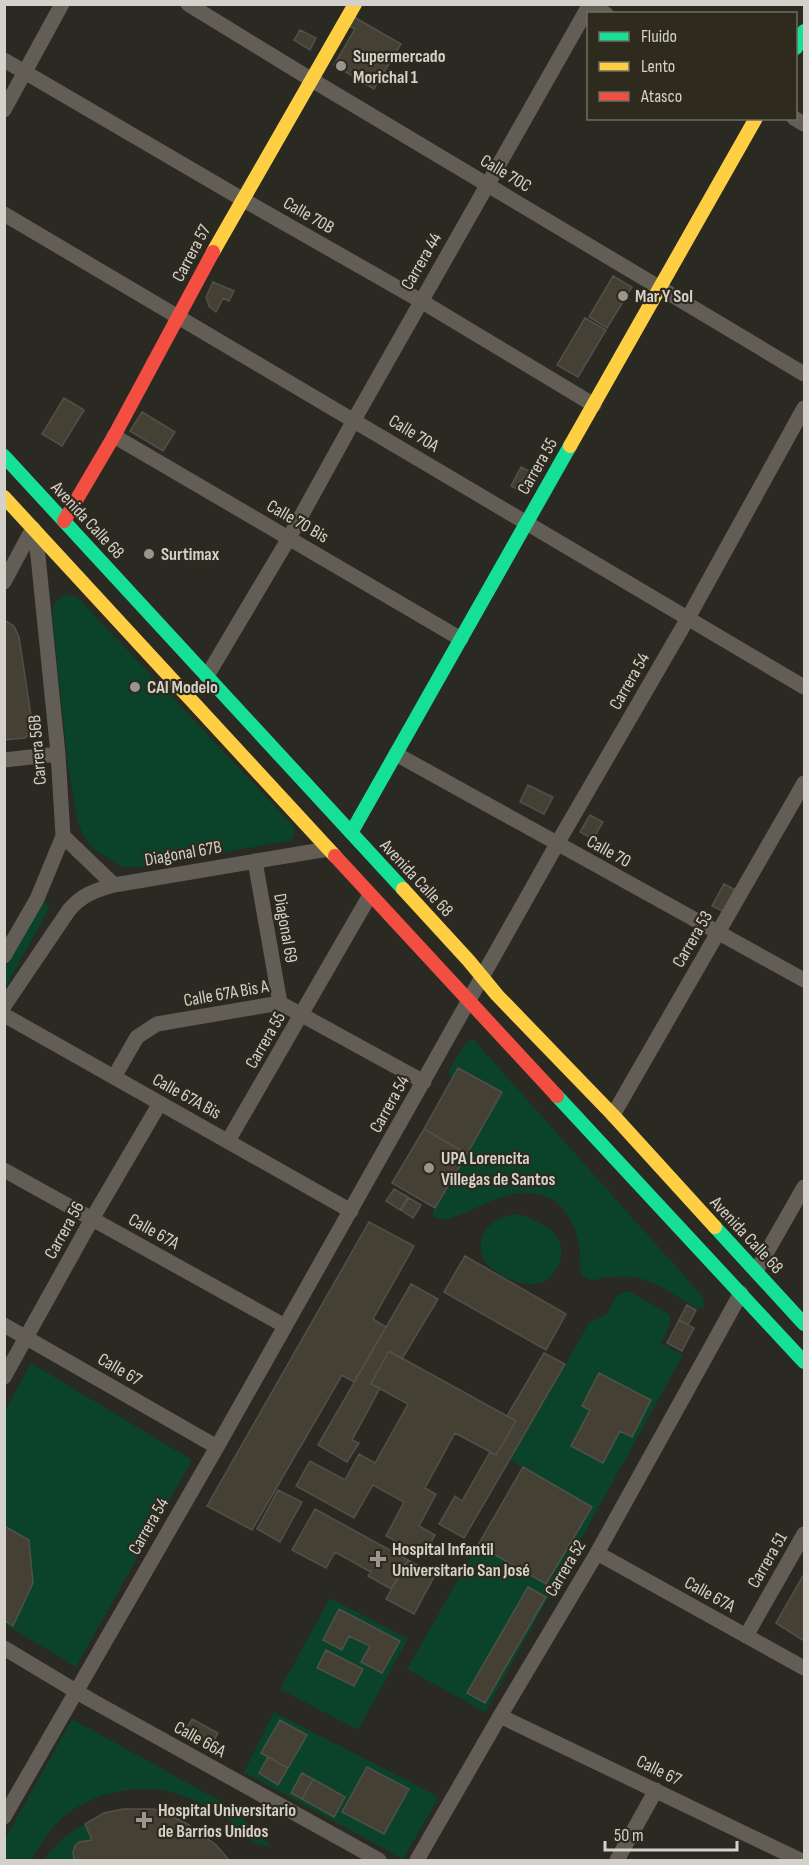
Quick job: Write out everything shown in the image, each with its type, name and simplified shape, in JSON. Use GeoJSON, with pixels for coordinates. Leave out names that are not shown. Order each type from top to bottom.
{"type":"FeatureCollection","features":[{"type":"Feature","properties":{"kind":"main road","name":"Carrera 57"},"geometry":{"type":"LineString","coordinates":[[64,521],[114,436],[242,199],[355,4]]}},
{"type":"Feature","properties":{"kind":"main road","name":"Carrera 55"},"geometry":{"type":"LineString","coordinates":[[351,834],[755,120]]}},
{"type":"Feature","properties":{"kind":"main road","name":"Avenida Calle 68"},"geometry":{"type":"LineString","coordinates":[[4,456],[497,994],[613,1115],[804,1324]]}},
{"type":"Feature","properties":{"kind":"main road"},"geometry":{"type":"LineString","coordinates":[[4,497],[804,1362]]}},
{"type":"Feature","properties":{"kind":"street"},"geometry":{"type":"LineString","coordinates":[[4,110],[62,4]]}},
{"type":"Feature","properties":{"kind":"street","name":"Calle 70C"},"geometry":{"type":"LineString","coordinates":[[188,4],[804,374]]}},
{"type":"Feature","properties":{"kind":"street","name":"Carrera 44"},"geometry":{"type":"LineString","coordinates":[[289,538],[590,5]]}},
{"type":"Feature","properties":{"kind":"street","name":"Calle 70B"},"geometry":{"type":"LineString","coordinates":[[4,60],[421,301],[594,405]]}},
{"type":"Feature","properties":{"kind":"street","name":"Calle 70A"},"geometry":{"type":"LineString","coordinates":[[4,214],[804,687]]}},
{"type":"Feature","properties":{"kind":"street","name":"Carrera 54"},"geometry":{"type":"LineString","coordinates":[[4,1817],[217,1448],[557,844],[688,618],[804,408]]}},
{"type":"Feature","properties":{"kind":"street","name":"Calle 70 Bis"},"geometry":{"type":"LineString","coordinates":[[114,436],[461,639]]}},
{"type":"Feature","properties":{"kind":"street"},"geometry":{"type":"LineString","coordinates":[[4,582],[33,528]]}},
{"type":"Feature","properties":{"kind":"street","name":"Carrera 56B"},"geometry":{"type":"LineString","coordinates":[[4,956],[37,899],[63,836],[58,754],[38,556],[33,528]]}},
{"type":"Feature","properties":{"kind":"street"},"geometry":{"type":"LineString","coordinates":[[207,676],[289,538]]}},
{"type":"Feature","properties":{"kind":"street"},"geometry":{"type":"LineString","coordinates":[[4,760],[58,754]]}},
{"type":"Feature","properties":{"kind":"street","name":"Calle 70"},"geometry":{"type":"LineString","coordinates":[[396,754],[804,980]]}},
{"type":"Feature","properties":{"kind":"street","name":"Carrera 53"},"geometry":{"type":"LineString","coordinates":[[613,1115],[804,783]]}},
{"type":"Feature","properties":{"kind":"street"},"geometry":{"type":"LineString","coordinates":[[4,1006],[69,910],[81,897],[114,885],[63,836]]}},
{"type":"Feature","properties":{"kind":"street","name":"Diagonal 67B"},"geometry":{"type":"LineString","coordinates":[[114,885],[328,849]]}},
{"type":"Feature","properties":{"kind":"street","name":"Diagonal 69"},"geometry":{"type":"LineString","coordinates":[[255,861],[280,1003]]}},
{"type":"Feature","properties":{"kind":"street","name":"Carrera 55"},"geometry":{"type":"LineString","coordinates":[[228,1141],[370,895]]}},
{"type":"Feature","properties":{"kind":"street","name":"Calle 67A Bis A"},"geometry":{"type":"LineString","coordinates":[[114,1077],[137,1037],[157,1024],[280,1003],[424,1082]]}},
{"type":"Feature","properties":{"kind":"street","name":"Calle 67A Bis"},"geometry":{"type":"LineString","coordinates":[[4,1015],[351,1211]]}},
{"type":"Feature","properties":{"kind":"street","name":"Carrera 56"},"geometry":{"type":"LineString","coordinates":[[4,1377],[160,1103]]}},
{"type":"Feature","properties":{"kind":"street","name":"Calle 67A"},"geometry":{"type":"LineString","coordinates":[[4,1170],[285,1326]]}},
{"type":"Feature","properties":{"kind":"street"},"geometry":{"type":"LineString","coordinates":[[756,1271],[804,1187]]}},
{"type":"Feature","properties":{"kind":"street","name":"Carrera 52"},"geometry":{"type":"LineString","coordinates":[[417,1860],[597,1553],[741,1293]]}},
{"type":"Feature","properties":{"kind":"street","name":"Calle 67"},"geometry":{"type":"LineString","coordinates":[[4,1325],[217,1448]]}},
{"type":"Feature","properties":{"kind":"street","name":"Carrera 51"},"geometry":{"type":"LineString","coordinates":[[746,1636],[804,1534]]}},
{"type":"Feature","properties":{"kind":"street","name":"Calle 67A"},"geometry":{"type":"LineString","coordinates":[[597,1553],[804,1668]]}},
{"type":"Feature","properties":{"kind":"street","name":"Calle 66A"},"geometry":{"type":"LineString","coordinates":[[4,1648],[75,1691],[379,1860]]}},
{"type":"Feature","properties":{"kind":"street","name":"Calle 67"},"geometry":{"type":"LineString","coordinates":[[500,1716],[800,1860]]}},
{"type":"Feature","properties":{"kind":"street"},"geometry":{"type":"LineString","coordinates":[[616,1860],[656,1790]]}},
{"type":"Feature","properties":{"kind":"green space"},"geometry":{"type":"Polygon","coordinates":[[[65,595],[79,599],[290,822],[295,829],[293,838],[289,841],[137,867],[122,867],[95,850],[85,839],[78,823],[68,765],[52,614],[59,598],[65,595]]]}},
{"type":"Feature","properties":{"kind":"green space"},"geometry":{"type":"Polygon","coordinates":[[[45,902],[50,907],[5,988],[5,969],[38,909],[45,902]]]}},
{"type":"Feature","properties":{"kind":"green space"},"geometry":{"type":"Polygon","coordinates":[[[474,1040],[703,1297],[704,1306],[698,1309],[647,1280],[624,1276],[593,1280],[585,1277],[580,1270],[580,1250],[574,1227],[560,1206],[547,1197],[531,1193],[514,1194],[454,1217],[443,1219],[434,1217],[458,1069],[452,1079],[448,1072],[465,1044],[474,1040]]]}},
{"type":"Feature","properties":{"kind":"green space"},"geometry":{"type":"Polygon","coordinates":[[[517,1214],[546,1226],[556,1234],[559,1241],[561,1255],[556,1269],[546,1280],[539,1283],[522,1283],[504,1277],[490,1267],[481,1252],[481,1243],[487,1229],[500,1219],[517,1214]]]}},
{"type":"Feature","properties":{"kind":"green space"},"geometry":{"type":"Polygon","coordinates":[[[625,1291],[631,1292],[670,1315],[670,1325],[661,1343],[683,1355],[485,1712],[407,1669],[478,1545],[546,1584],[592,1507],[510,1460],[589,1323],[607,1314],[616,1296],[625,1291]]]}},
{"type":"Feature","properties":{"kind":"green space"},"geometry":{"type":"Polygon","coordinates":[[[31,1363],[192,1460],[76,1667],[5,1624],[4,1412],[31,1363]]]}},
{"type":"Feature","properties":{"kind":"green space"},"geometry":{"type":"Polygon","coordinates":[[[330,1598],[408,1639],[358,1730],[280,1689],[330,1598]]]}},
{"type":"Feature","properties":{"kind":"green space"},"geometry":{"type":"Polygon","coordinates":[[[274,1712],[439,1797],[403,1859],[244,1772],[274,1712]]]}},
{"type":"Feature","properties":{"kind":"green space"},"geometry":{"type":"Polygon","coordinates":[[[72,1719],[224,1803],[271,1846],[253,1842],[231,1821],[192,1800],[168,1791],[143,1789],[105,1795],[81,1804],[54,1827],[31,1860],[5,1860],[5,1839],[72,1719]]]}},
{"type":"Feature","properties":{"kind":"green space"},"geometry":{"type":"Polygon","coordinates":[[[85,1824],[92,1840],[83,1841],[77,1845],[74,1860],[44,1860],[62,1839],[85,1824]]]}},
{"type":"Feature","properties":{"kind":"building"},"geometry":{"type":"Polygon","coordinates":[[[354,17],[401,44],[374,89],[334,65],[355,29],[349,26],[354,17]]]}},
{"type":"Feature","properties":{"kind":"building"},"geometry":{"type":"Polygon","coordinates":[[[300,30],[316,38],[310,50],[294,40],[300,30]]]}},
{"type":"Feature","properties":{"kind":"building"},"geometry":{"type":"Polygon","coordinates":[[[613,276],[632,287],[607,328],[589,317],[613,276]]]}},
{"type":"Feature","properties":{"kind":"building"},"geometry":{"type":"Polygon","coordinates":[[[213,282],[234,291],[229,301],[223,298],[216,312],[209,306],[206,297],[213,282]]]}},
{"type":"Feature","properties":{"kind":"building"},"geometry":{"type":"Polygon","coordinates":[[[585,318],[606,330],[578,377],[557,365],[585,318]]]}},
{"type":"Feature","properties":{"kind":"building"},"geometry":{"type":"Polygon","coordinates":[[[64,398],[84,410],[62,446],[42,434],[64,398]]]}},
{"type":"Feature","properties":{"kind":"building"},"geometry":{"type":"Polygon","coordinates":[[[142,412],[175,432],[163,451],[130,431],[142,412]]]}},
{"type":"Feature","properties":{"kind":"building"},"geometry":{"type":"Polygon","coordinates":[[[521,467],[537,475],[527,494],[511,486],[521,467]]]}},
{"type":"Feature","properties":{"kind":"building"},"geometry":{"type":"Polygon","coordinates":[[[4,620],[14,626],[19,637],[32,723],[30,733],[25,738],[4,740],[4,620]]]}},
{"type":"Feature","properties":{"kind":"building"},"geometry":{"type":"Polygon","coordinates":[[[528,785],[553,797],[544,814],[520,802],[528,785]]]}},
{"type":"Feature","properties":{"kind":"building"},"geometry":{"type":"Polygon","coordinates":[[[590,815],[603,822],[593,839],[580,832],[590,815]]]}},
{"type":"Feature","properties":{"kind":"building"},"geometry":{"type":"Polygon","coordinates":[[[724,884],[736,890],[724,912],[712,906],[724,884]]]}},
{"type":"Feature","properties":{"kind":"building"},"geometry":{"type":"Polygon","coordinates":[[[458,1068],[502,1092],[467,1154],[424,1129],[458,1068]]]}},
{"type":"Feature","properties":{"kind":"building","name":"UPA Lorencita Villegas de Santos"},"geometry":{"type":"Polygon","coordinates":[[[424,1129],[467,1154],[435,1208],[392,1183],[424,1129]]]}},
{"type":"Feature","properties":{"kind":"building"},"geometry":{"type":"Polygon","coordinates":[[[394,1189],[408,1197],[400,1210],[386,1201],[394,1189]]]}},
{"type":"Feature","properties":{"kind":"building"},"geometry":{"type":"Polygon","coordinates":[[[409,1198],[421,1205],[413,1218],[401,1210],[409,1198]]]}},
{"type":"Feature","properties":{"kind":"building"},"geometry":{"type":"Polygon","coordinates":[[[369,1222],[414,1246],[373,1319],[386,1327],[354,1382],[342,1375],[252,1530],[207,1506],[369,1222]]]}},
{"type":"Feature","properties":{"kind":"building"},"geometry":{"type":"Polygon","coordinates":[[[465,1256],[566,1314],[546,1350],[444,1292],[465,1256]]]}},
{"type":"Feature","properties":{"kind":"building"},"geometry":{"type":"Polygon","coordinates":[[[411,1284],[438,1299],[402,1359],[389,1351],[371,1384],[380,1388],[352,1440],[359,1443],[347,1462],[318,1445],[411,1284]]]}},
{"type":"Feature","properties":{"kind":"building"},"geometry":{"type":"Polygon","coordinates":[[[687,1305],[696,1310],[688,1325],[679,1320],[687,1305]]]}},
{"type":"Feature","properties":{"kind":"building"},"geometry":{"type":"Polygon","coordinates":[[[679,1320],[694,1328],[682,1351],[667,1343],[679,1320]]]}},
{"type":"Feature","properties":{"kind":"building"},"geometry":{"type":"Polygon","coordinates":[[[389,1351],[516,1421],[496,1455],[455,1433],[425,1488],[436,1494],[419,1526],[435,1535],[423,1556],[386,1536],[404,1502],[373,1485],[354,1518],[296,1486],[310,1461],[345,1480],[359,1454],[375,1463],[408,1404],[371,1384],[389,1351]]]}},
{"type":"Feature","properties":{"kind":"building"},"geometry":{"type":"Polygon","coordinates":[[[544,1353],[565,1364],[464,1538],[439,1524],[455,1496],[462,1501],[490,1452],[496,1455],[516,1421],[507,1416],[544,1353]]]}},
{"type":"Feature","properties":{"kind":"building"},"geometry":{"type":"Polygon","coordinates":[[[599,1373],[651,1400],[632,1437],[620,1431],[603,1463],[571,1446],[590,1410],[582,1406],[599,1373]]]}},
{"type":"Feature","properties":{"kind":"building"},"geometry":{"type":"Polygon","coordinates":[[[523,1467],[592,1507],[546,1584],[478,1545],[523,1467]]]}},
{"type":"Feature","properties":{"kind":"building"},"geometry":{"type":"Polygon","coordinates":[[[278,1490],[302,1502],[280,1542],[257,1529],[278,1490]]]}},
{"type":"Feature","properties":{"kind":"building"},"geometry":{"type":"Polygon","coordinates":[[[315,1509],[408,1560],[391,1589],[368,1576],[371,1572],[335,1552],[326,1568],[292,1550],[315,1509]]]}},
{"type":"Feature","properties":{"kind":"building"},"geometry":{"type":"Polygon","coordinates":[[[4,1526],[29,1540],[33,1583],[13,1626],[4,1620],[4,1526]]]}},
{"type":"Feature","properties":{"kind":"building"},"geometry":{"type":"Polygon","coordinates":[[[408,1560],[435,1575],[414,1614],[386,1599],[408,1560]]]}},
{"type":"Feature","properties":{"kind":"building"},"geometry":{"type":"Polygon","coordinates":[[[804,1574],[804,1641],[776,1623],[804,1574]]]}},
{"type":"Feature","properties":{"kind":"building"},"geometry":{"type":"Polygon","coordinates":[[[528,1587],[546,1597],[485,1703],[467,1693],[528,1587]]]}},
{"type":"Feature","properties":{"kind":"building"},"geometry":{"type":"Polygon","coordinates":[[[339,1609],[400,1641],[382,1673],[361,1662],[370,1646],[349,1636],[342,1650],[323,1640],[339,1609]]]}},
{"type":"Feature","properties":{"kind":"building"},"geometry":{"type":"Polygon","coordinates":[[[326,1650],[363,1669],[354,1686],[317,1668],[326,1650]]]}},
{"type":"Feature","properties":{"kind":"building"},"geometry":{"type":"Polygon","coordinates":[[[192,1719],[218,1733],[211,1746],[185,1731],[192,1719]]]}},
{"type":"Feature","properties":{"kind":"building"},"geometry":{"type":"Polygon","coordinates":[[[280,1720],[307,1735],[288,1768],[261,1753],[280,1720]]]}},
{"type":"Feature","properties":{"kind":"building"},"geometry":{"type":"Polygon","coordinates":[[[268,1757],[288,1768],[278,1785],[259,1773],[268,1757]]]}},
{"type":"Feature","properties":{"kind":"building"},"geometry":{"type":"Polygon","coordinates":[[[367,1767],[409,1789],[384,1834],[342,1812],[367,1767]]]}},
{"type":"Feature","properties":{"kind":"building"},"geometry":{"type":"Polygon","coordinates":[[[302,1773],[313,1779],[302,1799],[291,1793],[302,1773]]]}},
{"type":"Feature","properties":{"kind":"building"},"geometry":{"type":"Polygon","coordinates":[[[313,1779],[345,1797],[334,1817],[302,1799],[313,1779]]]}},
{"type":"Feature","properties":{"kind":"building"},"geometry":{"type":"Polygon","coordinates":[[[123,1809],[154,1809],[186,1823],[216,1845],[229,1860],[74,1860],[75,1846],[79,1842],[92,1840],[85,1824],[104,1813],[123,1809]]]}},
{"type":"Feature","properties":{"kind":"traffic: fast"},"geometry":{"type":"LineString","coordinates":[[797,46],[804,31]]}},
{"type":"Feature","properties":{"kind":"traffic: fast"},"geometry":{"type":"LineString","coordinates":[[351,833],[570,446]]}},
{"type":"Feature","properties":{"kind":"traffic: fast"},"geometry":{"type":"LineString","coordinates":[[4,456],[403,889]]}},
{"type":"Feature","properties":{"kind":"traffic: fast"},"geometry":{"type":"LineString","coordinates":[[557,1096],[804,1362]]}},
{"type":"Feature","properties":{"kind":"traffic: fast"},"geometry":{"type":"LineString","coordinates":[[715,1227],[804,1324]]}},
{"type":"Feature","properties":{"kind":"traffic: slow"},"geometry":{"type":"LineString","coordinates":[[213,252],[355,4]]}},
{"type":"Feature","properties":{"kind":"traffic: slow"},"geometry":{"type":"LineString","coordinates":[[570,446],[755,120]]}},
{"type":"Feature","properties":{"kind":"traffic: slow"},"geometry":{"type":"LineString","coordinates":[[4,497],[335,856]]}},
{"type":"Feature","properties":{"kind":"traffic: slow"},"geometry":{"type":"LineString","coordinates":[[403,889],[497,995],[613,1115],[715,1227]]}},
{"type":"Feature","properties":{"kind":"traffic: jam"},"geometry":{"type":"LineString","coordinates":[[64,521],[114,436],[213,252]]}},
{"type":"Feature","properties":{"kind":"traffic: jam"},"geometry":{"type":"LineString","coordinates":[[335,856],[557,1096]]}},
{"type":"Feature","properties":{"kind":"place","name":"Supermercado Morichal 1"},"geometry":{"type":"Point","coordinates":[341,66]}},
{"type":"Feature","properties":{"kind":"place","name":"Mar Y Sol"},"geometry":{"type":"Point","coordinates":[623,296]}},
{"type":"Feature","properties":{"kind":"place","name":"Surtimax"},"geometry":{"type":"Point","coordinates":[149,554]}},
{"type":"Feature","properties":{"kind":"place","name":"CAI Modelo"},"geometry":{"type":"Point","coordinates":[135,687]}},
{"type":"Feature","properties":{"kind":"place","name":"UPA Lorencita Villegas de Santos"},"geometry":{"type":"Point","coordinates":[429,1168]}},
{"type":"Feature","properties":{"kind":"place","name":"Hospital Infantil Universitario San José"},"geometry":{"type":"Point","coordinates":[378,1559]}},
{"type":"Feature","properties":{"kind":"place","name":"Hospital Universitario de Barrios Unidos"},"geometry":{"type":"Point","coordinates":[144,1820]}}]}
